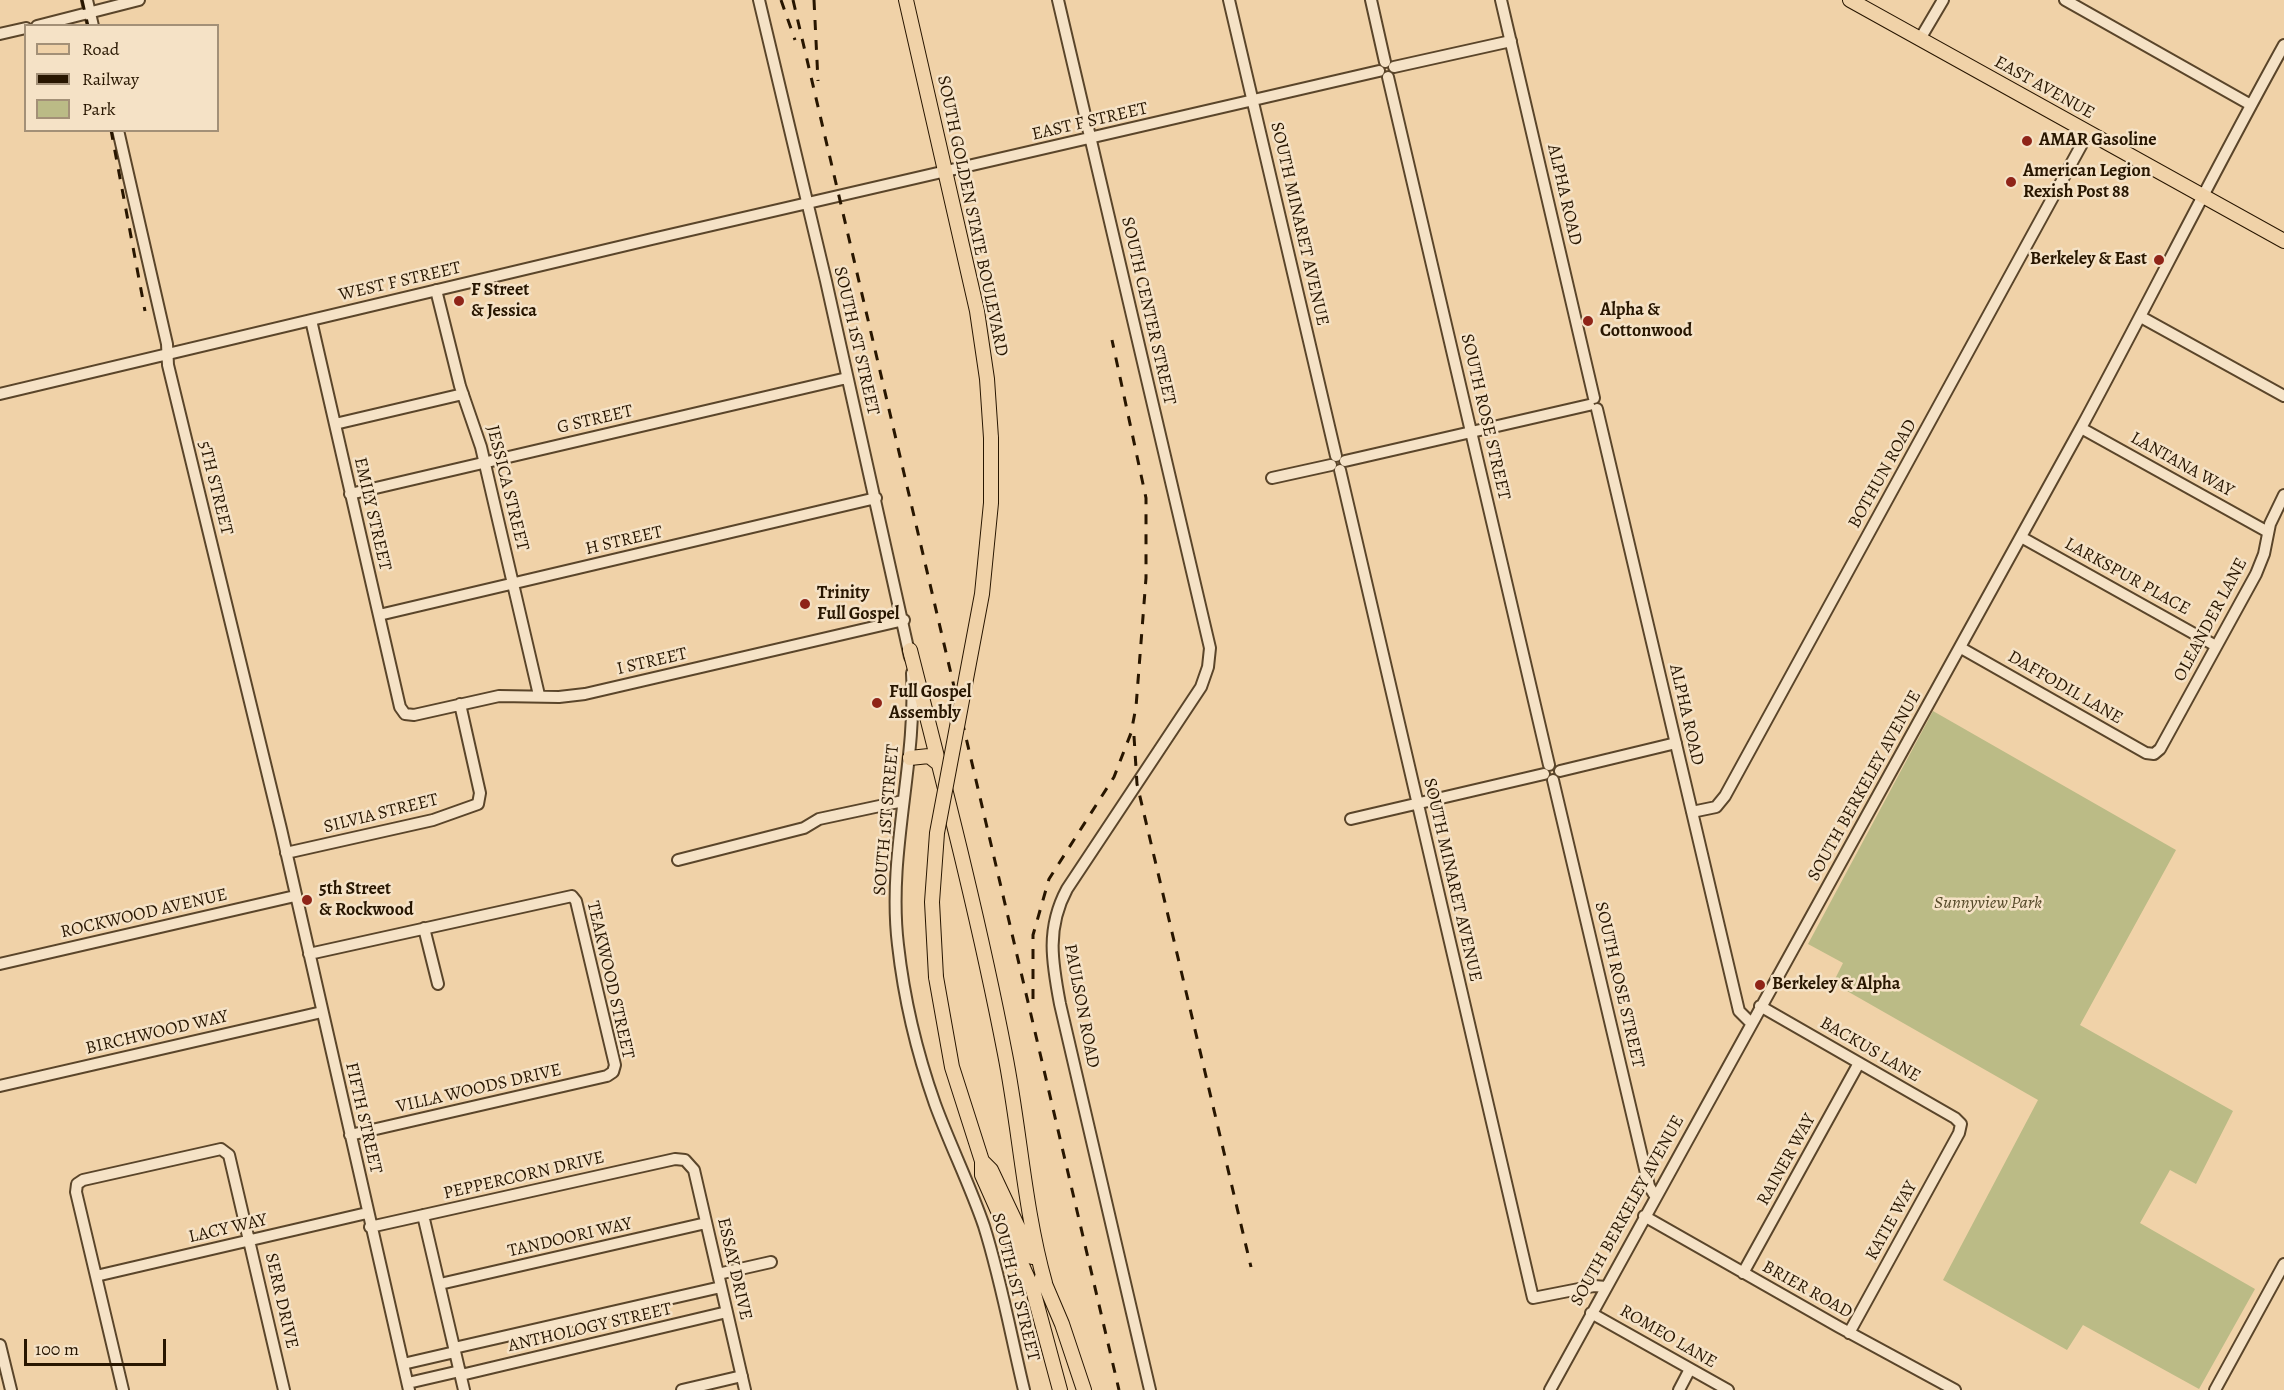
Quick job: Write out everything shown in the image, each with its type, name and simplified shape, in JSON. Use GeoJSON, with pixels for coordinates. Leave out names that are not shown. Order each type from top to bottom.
{"type":"FeatureCollection","features":[{"type":"Feature","properties":{"kind":"main road","name":"SOUTH GOLDEN STATE BOULEVARD"},"geometry":{"type":"LineString","coordinates":[[906,0],[981,331],[988,387],[991,503],[982,594],[937,833],[932,892],[936,977],[952,1068],[982,1161]]}},
{"type":"Feature","properties":{"kind":"main road","name":"EAST AVENUE"},"geometry":{"type":"LineString","coordinates":[[1850,0],[2284,241]]}},
{"type":"Feature","properties":{"kind":"main road"},"geometry":{"type":"LineString","coordinates":[[910,650],[1003,1040],[1033,1234],[1045,1283]]}},
{"type":"Feature","properties":{"kind":"main road"},"geometry":{"type":"LineString","coordinates":[[910,758],[929,756],[939,764]]}},
{"type":"Feature","properties":{"kind":"main road"},"geometry":{"type":"LineString","coordinates":[[982,1161],[991,1170],[1045,1283],[1069,1342],[1084,1390]]}},
{"type":"Feature","properties":{"kind":"main road"},"geometry":{"type":"LineString","coordinates":[[982,1161],[982,1175],[1033,1290],[1060,1390]]}},
{"type":"Feature","properties":{"kind":"street"},"geometry":{"type":"LineString","coordinates":[[87,0],[93,24]]}},
{"type":"Feature","properties":{"kind":"street"},"geometry":{"type":"LineString","coordinates":[[45,24],[139,0]]}},
{"type":"Feature","properties":{"kind":"street","name":"SOUTH 1ST STREET"},"geometry":{"type":"LineString","coordinates":[[759,0],[910,650],[913,710],[895,891],[898,945],[905,994],[935,1103],[984,1227],[1024,1390]]}},
{"type":"Feature","properties":{"kind":"street","name":"SOUTH CENTER STREET"},"geometry":{"type":"LineString","coordinates":[[1058,0],[1207,630]]}},
{"type":"Feature","properties":{"kind":"street","name":"SOUTH MINARET AVENUE"},"geometry":{"type":"LineString","coordinates":[[1229,0],[1533,1298],[1594,1286],[1606,1287]]}},
{"type":"Feature","properties":{"kind":"street","name":"SOUTH ROSE STREET"},"geometry":{"type":"LineString","coordinates":[[1371,0],[1650,1189],[1655,1196]]}},
{"type":"Feature","properties":{"kind":"street","name":"ALPHA ROAD"},"geometry":{"type":"LineString","coordinates":[[1501,0],[1593,404],[1739,1011],[1751,1023]]}},
{"type":"Feature","properties":{"kind":"street"},"geometry":{"type":"LineString","coordinates":[[1920,39],[1943,0]]}},
{"type":"Feature","properties":{"kind":"street"},"geometry":{"type":"LineString","coordinates":[[2065,0],[2251,105]]}},
{"type":"Feature","properties":{"kind":"street"},"geometry":{"type":"LineString","coordinates":[[0,34],[24,28]]}},
{"type":"Feature","properties":{"kind":"street","name":"EAST F STREET"},"geometry":{"type":"LineString","coordinates":[[807,203],[1511,41]]}},
{"type":"Feature","properties":{"kind":"street","name":"SOUTH BERKELEY AVENUE"},"geometry":{"type":"LineString","coordinates":[[1550,1390],[1760,1006],[1961,648],[2141,317],[2202,196],[2284,45]]}},
{"type":"Feature","properties":{"kind":"street","name":"5TH STREET"},"geometry":{"type":"LineString","coordinates":[[118,132],[168,354],[168,365],[286,853]]}},
{"type":"Feature","properties":{"kind":"street","name":"BOTHUN ROAD"},"geometry":{"type":"LineString","coordinates":[[1692,812],[1716,807],[1725,796],[2088,133]]}},
{"type":"Feature","properties":{"kind":"street","name":"WEST F STREET"},"geometry":{"type":"LineString","coordinates":[[0,394],[807,203]]}},
{"type":"Feature","properties":{"kind":"street","name":"JESSICA STREET"},"geometry":{"type":"LineString","coordinates":[[436,290],[463,394],[485,463],[539,695]]}},
{"type":"Feature","properties":{"kind":"street"},"geometry":{"type":"LineString","coordinates":[[2141,317],[2284,396]]}},
{"type":"Feature","properties":{"kind":"street","name":"EMILY STREET"},"geometry":{"type":"LineString","coordinates":[[311,320],[400,707],[405,714]]}},
{"type":"Feature","properties":{"kind":"street","name":"G STREET"},"geometry":{"type":"LineString","coordinates":[[350,494],[847,378]]}},
{"type":"Feature","properties":{"kind":"street"},"geometry":{"type":"LineString","coordinates":[[335,424],[463,394]]}},
{"type":"Feature","properties":{"kind":"street"},"geometry":{"type":"LineString","coordinates":[[1272,478],[1593,404]]}},
{"type":"Feature","properties":{"kind":"street","name":"LANTANA WAY"},"geometry":{"type":"LineString","coordinates":[[2081,428],[2268,532]]}},
{"type":"Feature","properties":{"kind":"street","name":"OLEANDER LANE"},"geometry":{"type":"LineString","coordinates":[[2154,754],[2160,749],[2258,569],[2268,532],[2284,495]]}},
{"type":"Feature","properties":{"kind":"street","name":"H STREET"},"geometry":{"type":"LineString","coordinates":[[379,615],[876,498]]}},
{"type":"Feature","properties":{"kind":"street","name":"LARKSPUR PLACE"},"geometry":{"type":"LineString","coordinates":[[2021,537],[2216,646]]}},
{"type":"Feature","properties":{"kind":"street","name":"I STREET"},"geometry":{"type":"LineString","coordinates":[[405,714],[414,715],[499,696],[559,697],[585,694],[904,620]]}},
{"type":"Feature","properties":{"kind":"street","name":"PAULSON ROAD"},"geometry":{"type":"LineString","coordinates":[[1150,1390],[1060,1004],[1052,962],[1051,939],[1055,917],[1068,889],[1201,687],[1209,657],[1207,630]]}},
{"type":"Feature","properties":{"kind":"street","name":"DAFFODIL LANE"},"geometry":{"type":"LineString","coordinates":[[1961,648],[2146,753],[2154,754]]}},
{"type":"Feature","properties":{"kind":"street","name":"SILVIA STREET"},"geometry":{"type":"LineString","coordinates":[[286,853],[433,820],[474,806],[480,801],[460,705]]}},
{"type":"Feature","properties":{"kind":"street"},"geometry":{"type":"LineString","coordinates":[[1351,819],[1676,743]]}},
{"type":"Feature","properties":{"kind":"street"},"geometry":{"type":"LineString","coordinates":[[678,860],[804,828],[819,819],[903,801]]}},
{"type":"Feature","properties":{"kind":"street","name":"FIFTH STREET"},"geometry":{"type":"LineString","coordinates":[[286,853],[370,1227],[409,1387]]}},
{"type":"Feature","properties":{"kind":"street","name":"ROCKWOOD AVENUE"},"geometry":{"type":"LineString","coordinates":[[0,964],[295,896]]}},
{"type":"Feature","properties":{"kind":"street","name":"TEAKWOOD STREET"},"geometry":{"type":"LineString","coordinates":[[424,928],[572,896],[576,901],[613,1054],[614,1072]]}},
{"type":"Feature","properties":{"kind":"street"},"geometry":{"type":"LineString","coordinates":[[309,954],[424,928],[438,984]]}},
{"type":"Feature","properties":{"kind":"street","name":"BACKUS LANE"},"geometry":{"type":"LineString","coordinates":[[1760,1006],[1955,1118],[1961,1124]]}},
{"type":"Feature","properties":{"kind":"street","name":"BIRCHWOOD WAY"},"geometry":{"type":"LineString","coordinates":[[0,1086],[322,1012]]}},
{"type":"Feature","properties":{"kind":"street","name":"RAINER WAY"},"geometry":{"type":"LineString","coordinates":[[1743,1273],[1859,1063]]}},
{"type":"Feature","properties":{"kind":"street","name":"VILLA WOODS DRIVE"},"geometry":{"type":"LineString","coordinates":[[350,1135],[614,1072]]}},
{"type":"Feature","properties":{"kind":"street","name":"KATIE WAY"},"geometry":{"type":"LineString","coordinates":[[1849,1333],[1959,1132],[1961,1124]]}},
{"type":"Feature","properties":{"kind":"street","name":"SERR DRIVE"},"geometry":{"type":"LineString","coordinates":[[96,1276],[76,1192],[77,1184],[83,1180],[225,1150],[229,1155],[250,1240],[284,1390]]}},
{"type":"Feature","properties":{"kind":"street","name":"PEPPERCORN DRIVE"},"geometry":{"type":"LineString","coordinates":[[370,1227],[675,1159],[685,1160]]}},
{"type":"Feature","properties":{"kind":"street","name":"ESSAY DRIVE"},"geometry":{"type":"LineString","coordinates":[[685,1160],[694,1170],[745,1390]]}},
{"type":"Feature","properties":{"kind":"street","name":"LACY WAY"},"geometry":{"type":"LineString","coordinates":[[96,1276],[367,1213]]}},
{"type":"Feature","properties":{"kind":"street"},"geometry":{"type":"LineString","coordinates":[[423,1215],[464,1390]]}},
{"type":"Feature","properties":{"kind":"street","name":"BRIER ROAD"},"geometry":{"type":"LineString","coordinates":[[1644,1216],[1849,1333],[1955,1390]]}},
{"type":"Feature","properties":{"kind":"street","name":"TANDOORI WAY"},"geometry":{"type":"LineString","coordinates":[[440,1284],[706,1223]]}},
{"type":"Feature","properties":{"kind":"street"},"geometry":{"type":"LineString","coordinates":[[718,1274],[771,1262]]}},
{"type":"Feature","properties":{"kind":"street"},"geometry":{"type":"LineString","coordinates":[[2215,1390],[2284,1264]]}},
{"type":"Feature","properties":{"kind":"street"},"geometry":{"type":"LineString","coordinates":[[96,1276],[123,1390]]}},
{"type":"Feature","properties":{"kind":"street","name":"ANTHOLOGY STREET"},"geometry":{"type":"LineString","coordinates":[[403,1364],[721,1287]]}},
{"type":"Feature","properties":{"kind":"street","name":"ANTHOLOGY STREET"},"geometry":{"type":"LineString","coordinates":[[409,1387],[440,1375],[460,1373],[727,1312]]}},
{"type":"Feature","properties":{"kind":"street","name":"ROMEO LANE"},"geometry":{"type":"LineString","coordinates":[[1592,1313],[1728,1390]]}},
{"type":"Feature","properties":{"kind":"street"},"geometry":{"type":"LineString","coordinates":[[0,1345],[10,1390]]}},
{"type":"Feature","properties":{"kind":"street"},"geometry":{"type":"LineString","coordinates":[[435,1357],[440,1375]]}},
{"type":"Feature","properties":{"kind":"street"},"geometry":{"type":"LineString","coordinates":[[1679,1390],[1690,1369]]}},
{"type":"Feature","properties":{"kind":"street"},"geometry":{"type":"LineString","coordinates":[[682,1390],[742,1376]]}},
{"type":"Feature","properties":{"kind":"green space","name":"Sunnyview Park"},"geometry":{"type":"Polygon","coordinates":[[[1933,711],[2176,850],[2080,1025],[2233,1111],[2196,1184],[2170,1170],[2140,1223],[2255,1289],[2199,1389],[2083,1325],[2067,1350],[1943,1280],[2038,1100],[1833,983],[1843,963],[1808,944],[1933,711]]]}},
{"type":"Feature","properties":{"kind":"railway"},"geometry":{"type":"LineString","coordinates":[[82,0],[88,24]]}},
{"type":"Feature","properties":{"kind":"railway"},"geometry":{"type":"LineString","coordinates":[[781,0],[795,40]]}},
{"type":"Feature","properties":{"kind":"railway"},"geometry":{"type":"LineString","coordinates":[[793,0],[1119,1390]]}},
{"type":"Feature","properties":{"kind":"railway"},"geometry":{"type":"LineString","coordinates":[[814,0],[818,81]]}},
{"type":"Feature","properties":{"kind":"railway"},"geometry":{"type":"LineString","coordinates":[[111,132],[145,311]]}},
{"type":"Feature","properties":{"kind":"railway"},"geometry":{"type":"LineString","coordinates":[[1033,999],[1033,935],[1049,879],[1114,777],[1131,733],[1136,707],[1146,578],[1146,498],[1112,340]]}},
{"type":"Feature","properties":{"kind":"railway"},"geometry":{"type":"LineString","coordinates":[[1134,736],[1137,784],[1251,1267]]}},
{"type":"Feature","properties":{"kind":"place","name":"AMAR Gasoline"},"geometry":{"type":"Point","coordinates":[2027,141]}},
{"type":"Feature","properties":{"kind":"place","name":"American Legion Rexish Post 88"},"geometry":{"type":"Point","coordinates":[2011,182]}},
{"type":"Feature","properties":{"kind":"place","name":"Berkeley & East"},"geometry":{"type":"Point","coordinates":[2159,260]}},
{"type":"Feature","properties":{"kind":"place","name":"F Street & Jessica"},"geometry":{"type":"Point","coordinates":[459,301]}},
{"type":"Feature","properties":{"kind":"place","name":"Alpha & Cottonwood"},"geometry":{"type":"Point","coordinates":[1588,321]}},
{"type":"Feature","properties":{"kind":"place","name":"Trinity Full Gospel"},"geometry":{"type":"Point","coordinates":[805,604]}},
{"type":"Feature","properties":{"kind":"place","name":"Full Gospel Assembly"},"geometry":{"type":"Point","coordinates":[877,703]}},
{"type":"Feature","properties":{"kind":"place","name":"5th Street & Rockwood"},"geometry":{"type":"Point","coordinates":[307,900]}},
{"type":"Feature","properties":{"kind":"place","name":"Berkeley & Alpha"},"geometry":{"type":"Point","coordinates":[1760,985]}}]}
